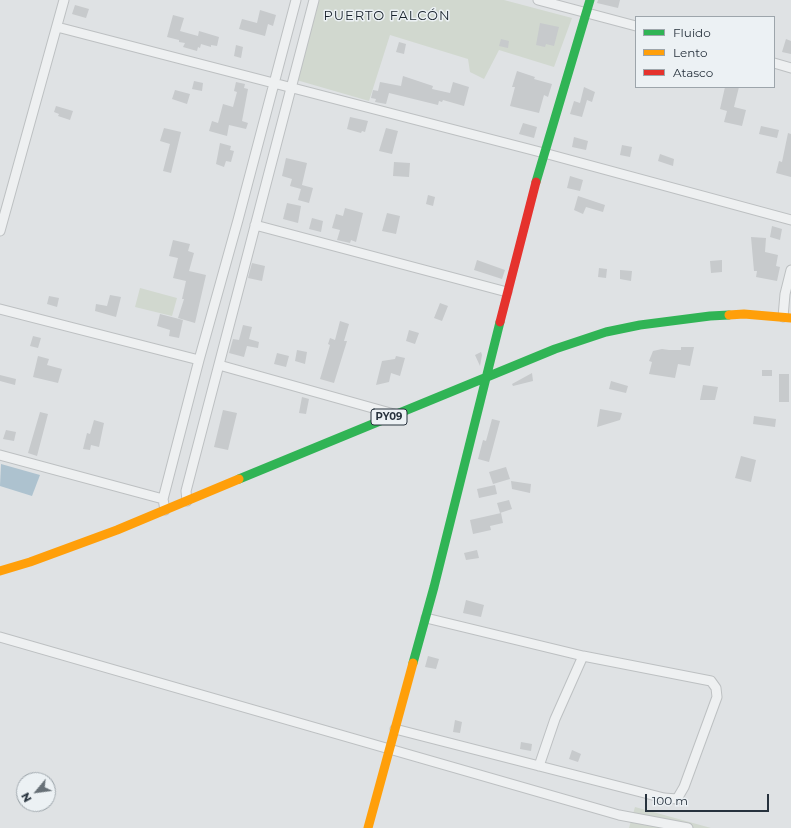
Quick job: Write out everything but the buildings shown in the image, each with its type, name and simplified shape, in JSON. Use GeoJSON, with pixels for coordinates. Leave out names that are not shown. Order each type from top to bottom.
{"type":"FeatureCollection","features":[{"type":"Feature","properties":{"kind":"main road"},"geometry":{"type":"LineString","coordinates":[[368,828],[426,618],[485,377],[544,153],[590,0]]}},
{"type":"Feature","properties":{"kind":"main road","name":"PY09"},"geometry":{"type":"LineString","coordinates":[[0,571],[30,562],[117,530],[485,377],[555,349],[606,332],[640,325],[710,316],[744,314],[787,318]]}},
{"type":"Feature","properties":{"kind":"street"},"geometry":{"type":"LineString","coordinates":[[0,230],[64,0]]}},
{"type":"Feature","properties":{"kind":"street"},"geometry":{"type":"LineString","coordinates":[[165,510],[163,499],[296,0]]}},
{"type":"Feature","properties":{"kind":"street"},"geometry":{"type":"LineString","coordinates":[[187,501],[186,492],[218,365],[314,0]]}},
{"type":"Feature","properties":{"kind":"street"},"geometry":{"type":"LineString","coordinates":[[538,0],[635,26]]}},
{"type":"Feature","properties":{"kind":"street"},"geometry":{"type":"LineString","coordinates":[[57,27],[274,82],[791,220]]}},
{"type":"Feature","properties":{"kind":"street"},"geometry":{"type":"LineString","coordinates":[[775,63],[791,68]]}},
{"type":"Feature","properties":{"kind":"street"},"geometry":{"type":"LineString","coordinates":[[255,225],[507,292]]}},
{"type":"Feature","properties":{"kind":"street"},"geometry":{"type":"LineString","coordinates":[[787,318],[785,294],[791,270]]}},
{"type":"Feature","properties":{"kind":"street"},"geometry":{"type":"LineString","coordinates":[[0,309],[199,360]]}},
{"type":"Feature","properties":{"kind":"street"},"geometry":{"type":"LineString","coordinates":[[218,365],[395,414]]}},
{"type":"Feature","properties":{"kind":"street"},"geometry":{"type":"LineString","coordinates":[[0,456],[163,499]]}},
{"type":"Feature","properties":{"kind":"street"},"geometry":{"type":"LineString","coordinates":[[395,729],[664,798],[677,798],[684,787],[717,697],[716,688],[710,681],[583,656],[426,618]]}},
{"type":"Feature","properties":{"kind":"street"},"geometry":{"type":"LineString","coordinates":[[0,637],[619,815],[688,828]]}},
{"type":"Feature","properties":{"kind":"street"},"geometry":{"type":"LineString","coordinates":[[539,766],[555,719],[583,656]]}},
{"type":"Feature","properties":{"kind":"shaded area"},"geometry":{"type":"Polygon","coordinates":[[[314,0],[504,0],[572,18],[554,67],[499,50],[484,79],[470,72],[468,59],[390,35],[369,101],[293,79],[314,0]]]}},
{"type":"Feature","properties":{"kind":"shaded area"},"geometry":{"type":"Polygon","coordinates":[[[140,288],[177,298],[172,316],[135,307],[140,288]]]}},
{"type":"Feature","properties":{"kind":"shaded area"},"geometry":{"type":"Polygon","coordinates":[[[635,807],[711,828],[629,828],[635,807]]]}},
{"type":"Feature","properties":{"kind":"water"},"geometry":{"type":"Polygon","coordinates":[[[1,464],[40,475],[32,496],[0,486],[1,464]]]}},
{"type":"Feature","properties":{"kind":"traffic: fast"},"geometry":{"type":"LineString","coordinates":[[536,182],[590,0]]}},
{"type":"Feature","properties":{"kind":"traffic: fast"},"geometry":{"type":"LineString","coordinates":[[239,479],[555,349],[606,332],[640,325],[729,315]]}},
{"type":"Feature","properties":{"kind":"traffic: fast"},"geometry":{"type":"LineString","coordinates":[[413,663],[434,587],[500,322]]}},
{"type":"Feature","properties":{"kind":"traffic: slow"},"geometry":{"type":"LineString","coordinates":[[729,315],[744,314],[791,318]]}},
{"type":"Feature","properties":{"kind":"traffic: slow"},"geometry":{"type":"LineString","coordinates":[[0,571],[30,562],[117,530],[239,479]]}},
{"type":"Feature","properties":{"kind":"traffic: slow"},"geometry":{"type":"LineString","coordinates":[[368,828],[413,663]]}},
{"type":"Feature","properties":{"kind":"traffic: jam"},"geometry":{"type":"LineString","coordinates":[[500,322],[536,182]]}},
{"type":"Feature","properties":{"kind":"district","name":"PUERTO FALCÓN"},"geometry":{"type":"Point","coordinates":[387,16]}}]}
